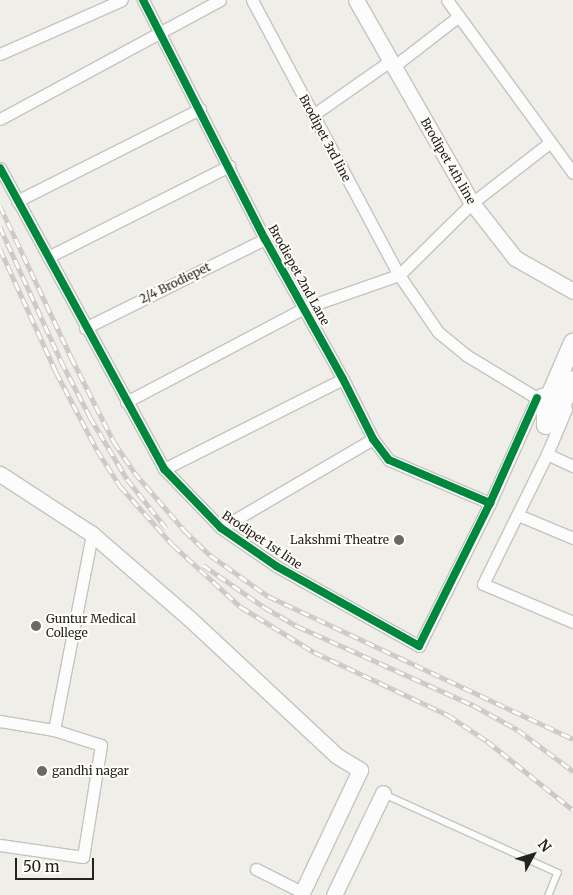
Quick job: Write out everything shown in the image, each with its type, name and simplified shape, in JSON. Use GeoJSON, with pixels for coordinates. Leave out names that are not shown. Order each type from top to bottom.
{"type":"FeatureCollection","features":[{"type":"Feature","properties":{"kind":"main road"},"geometry":{"type":"LineString","coordinates":[[546,425],[546,405],[570,382],[573,342]]}},
{"type":"Feature","properties":{"kind":"street"},"geometry":{"type":"LineString","coordinates":[[0,54],[122,0]]}},
{"type":"Feature","properties":{"kind":"street","name":"Brodiepet 2nd Lane"},"geometry":{"type":"LineString","coordinates":[[143,0],[265,239],[344,379],[373,439],[389,460],[490,503]]}},
{"type":"Feature","properties":{"kind":"street"},"geometry":{"type":"LineString","coordinates":[[0,119],[220,0]]}},
{"type":"Feature","properties":{"kind":"street","name":"Brodipet 3rd line"},"geometry":{"type":"LineString","coordinates":[[252,0],[399,275],[438,332],[466,355],[537,398]]}},
{"type":"Feature","properties":{"kind":"street","name":"Brodipet 4th line"},"geometry":{"type":"LineString","coordinates":[[356,0],[472,203],[515,258],[573,291]]}},
{"type":"Feature","properties":{"kind":"street"},"geometry":{"type":"LineString","coordinates":[[447,0],[573,174]]}},
{"type":"Feature","properties":{"kind":"street"},"geometry":{"type":"LineString","coordinates":[[313,115],[391,64],[459,16]]}},
{"type":"Feature","properties":{"kind":"street"},"geometry":{"type":"LineString","coordinates":[[17,201],[200,109]]}},
{"type":"Feature","properties":{"kind":"street"},"geometry":{"type":"LineString","coordinates":[[126,402],[304,308],[399,275],[472,203],[549,143]]}},
{"type":"Feature","properties":{"kind":"street"},"geometry":{"type":"LineString","coordinates":[[48,256],[229,166]]}},
{"type":"Feature","properties":{"kind":"street","name":"Brodipet 1st line"},"geometry":{"type":"LineString","coordinates":[[0,168],[164,469],[221,528],[276,566],[420,646],[490,503],[537,398],[570,382]]}},
{"type":"Feature","properties":{"kind":"street","name":"2/4 Brodiepet"},"geometry":{"type":"LineString","coordinates":[[86,328],[265,239]]}},
{"type":"Feature","properties":{"kind":"street"},"geometry":{"type":"LineString","coordinates":[[164,469],[344,379]]}},
{"type":"Feature","properties":{"kind":"street"},"geometry":{"type":"LineString","coordinates":[[570,382],[547,454],[483,584],[573,622]]}},
{"type":"Feature","properties":{"kind":"street"},"geometry":{"type":"LineString","coordinates":[[221,528],[373,439]]}},
{"type":"Feature","properties":{"kind":"street"},"geometry":{"type":"LineString","coordinates":[[547,454],[573,466]]}},
{"type":"Feature","properties":{"kind":"street"},"geometry":{"type":"LineString","coordinates":[[1,476],[92,534],[189,618],[336,756],[360,770],[301,894],[256,869]]}},
{"type":"Feature","properties":{"kind":"street"},"geometry":{"type":"LineString","coordinates":[[518,514],[573,538]]}},
{"type":"Feature","properties":{"kind":"street"},"geometry":{"type":"LineString","coordinates":[[54,730],[92,534]]}},
{"type":"Feature","properties":{"kind":"street"},"geometry":{"type":"LineString","coordinates":[[0,721],[54,730],[101,745],[83,857],[0,845]]}},
{"type":"Feature","properties":{"kind":"street"},"geometry":{"type":"LineString","coordinates":[[339,893],[383,793]]}},
{"type":"Feature","properties":{"kind":"lane"},"geometry":{"type":"LineString","coordinates":[[383,793],[558,873],[549,895]]}},
{"type":"Feature","properties":{"kind":"railway"},"geometry":{"type":"LineString","coordinates":[[0,206],[71,357],[114,442],[134,472],[184,530],[210,555],[268,596],[573,739]]}},
{"type":"Feature","properties":{"kind":"railway"},"geometry":{"type":"LineString","coordinates":[[0,227],[61,361],[90,417],[127,479],[166,528]]}},
{"type":"Feature","properties":{"kind":"railway"},"geometry":{"type":"LineString","coordinates":[[0,249],[56,372],[97,450],[120,486],[173,545],[241,607],[314,652],[448,715],[487,741],[573,810]]}},
{"type":"Feature","properties":{"kind":"railway"},"geometry":{"type":"LineString","coordinates":[[203,565],[264,607],[297,626],[473,705],[518,730],[573,771]]}},
{"type":"Feature","properties":{"kind":"cycle path"},"geometry":{"type":"LineString","coordinates":[[143,0],[265,239],[343,379],[373,439],[389,460],[490,503]]}},
{"type":"Feature","properties":{"kind":"cycle path"},"geometry":{"type":"LineString","coordinates":[[0,168],[164,469],[221,528],[276,566],[419,646],[490,503],[537,398]]}},
{"type":"Feature","properties":{"kind":"place","name":"Lakshmi Theatre"},"geometry":{"type":"Point","coordinates":[399,540]}},
{"type":"Feature","properties":{"kind":"place","name":"Guntur Medical College"},"geometry":{"type":"Point","coordinates":[36,626]}},
{"type":"Feature","properties":{"kind":"place","name":"gandhi nagar"},"geometry":{"type":"Point","coordinates":[42,771]}}]}
